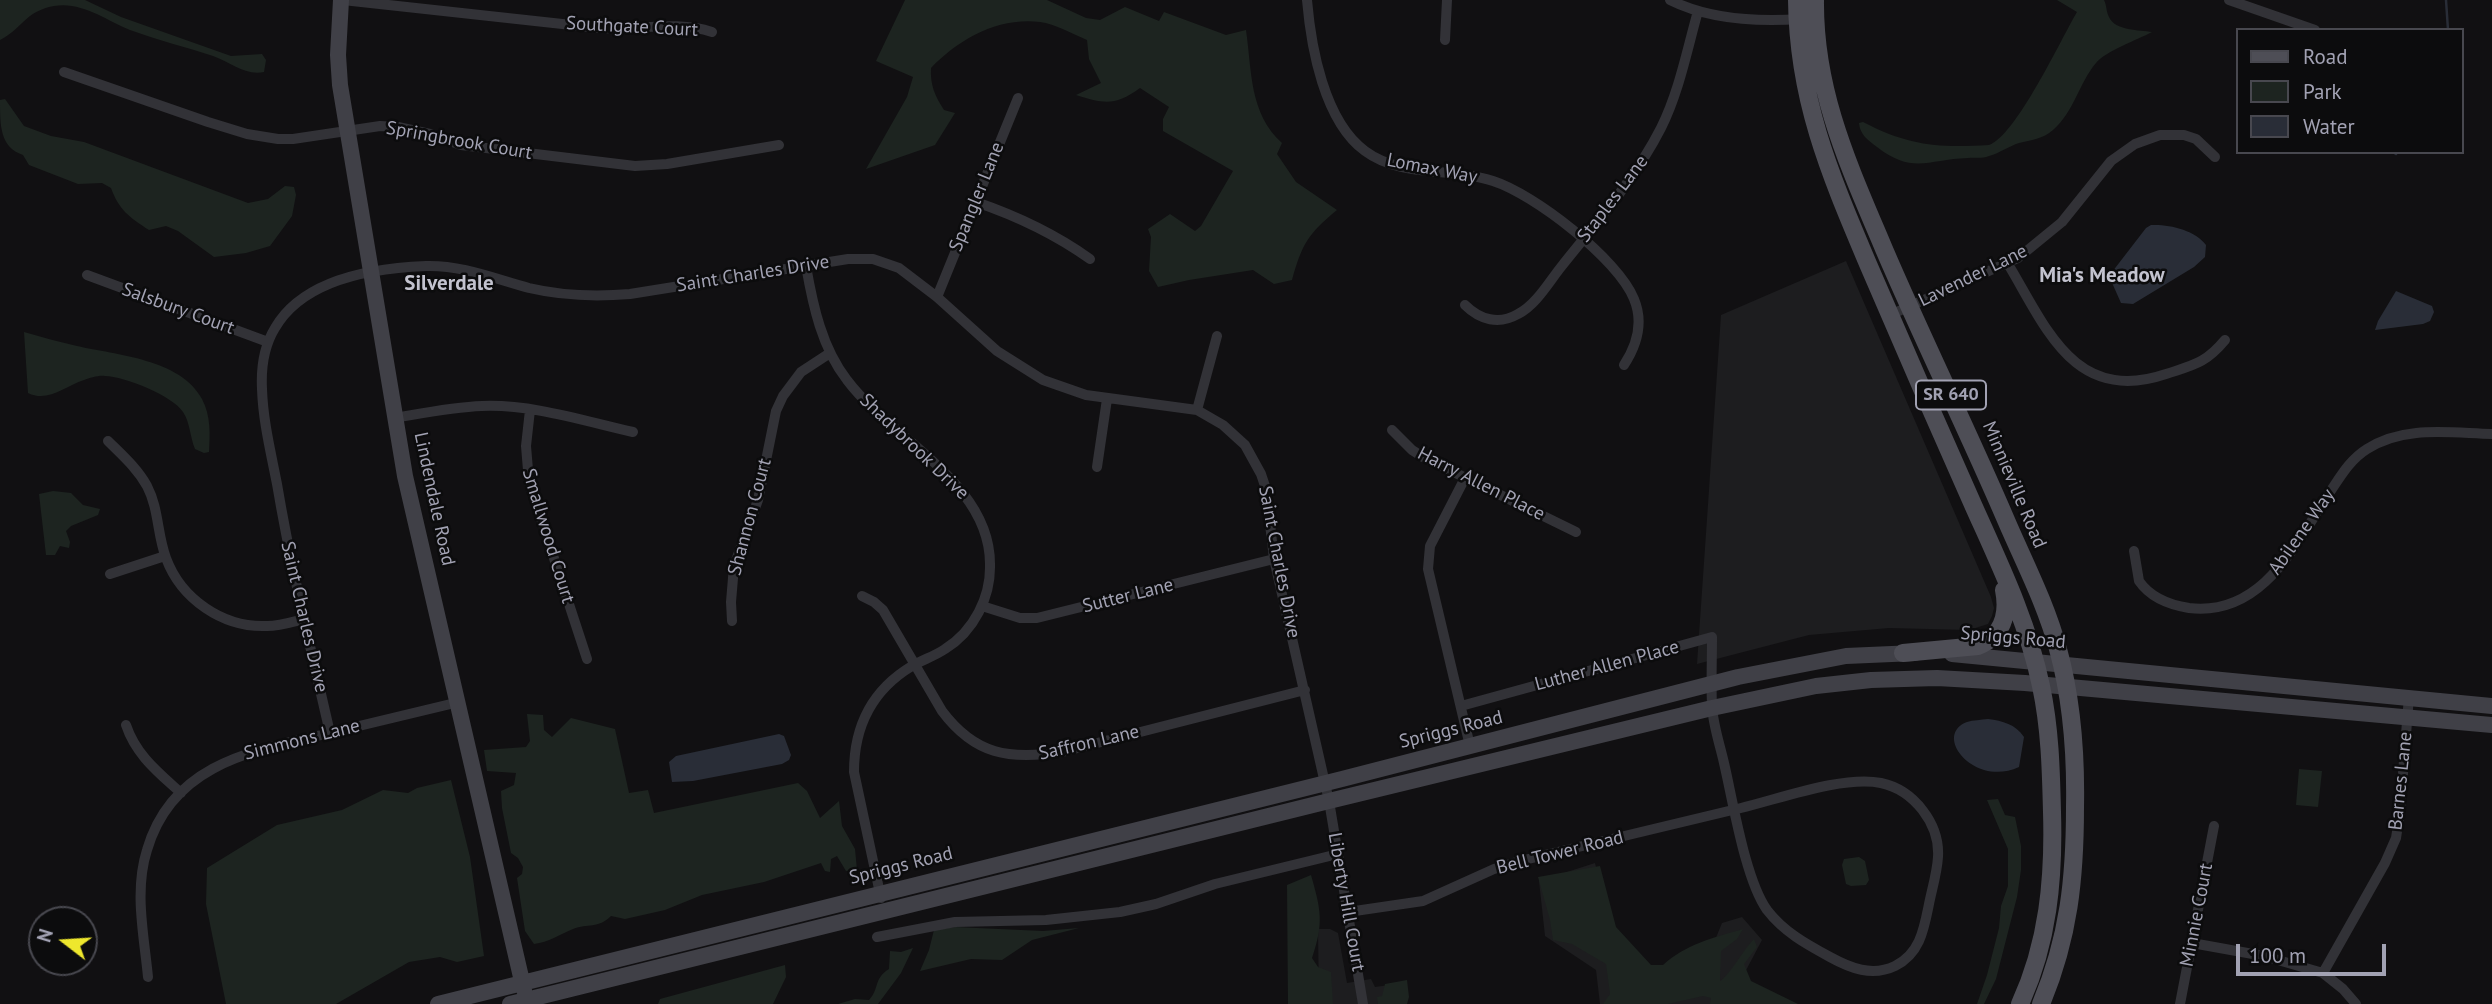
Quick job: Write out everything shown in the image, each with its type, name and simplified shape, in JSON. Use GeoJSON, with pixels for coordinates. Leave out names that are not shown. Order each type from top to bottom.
{"type":"FeatureCollection","features":[{"type":"Feature","properties":{"kind":"main road","name":"Lindendale Road"},"geometry":{"type":"LineString","coordinates":[[342,0],[338,55],[347,131],[405,476],[522,982],[518,1002]]}},
{"type":"Feature","properties":{"kind":"main road","name":"Minnieville Road"},"geometry":{"type":"LineString","coordinates":[[1797,0],[1809,13],[1823,86],[1835,129],[1909,307],[1954,401],[2047,615],[2062,663],[2075,751],[2073,880],[2069,915],[2060,951],[2041,1004]]}},
{"type":"Feature","properties":{"kind":"main road","name":"Minnieville Road"},"geometry":{"type":"LineString","coordinates":[[1809,13],[1802,68],[1815,129],[1830,174],[2013,597],[2041,684],[2051,756],[2052,880],[2040,949],[2020,1004]]}},
{"type":"Feature","properties":{"kind":"main road"},"geometry":{"type":"LineString","coordinates":[[1903,653],[1978,646],[1994,637],[2004,620],[2006,602],[1988,540]]}},
{"type":"Feature","properties":{"kind":"main road","name":"Spriggs Road"},"geometry":{"type":"LineString","coordinates":[[438,1004],[1712,684],[1822,660],[1877,653],[1952,654],[2492,706]]}},
{"type":"Feature","properties":{"kind":"main road","name":"Spriggs Road"},"geometry":{"type":"LineString","coordinates":[[518,1002],[1786,691],[1871,680],[1926,677],[2041,684],[2492,725]]}},
{"type":"Feature","properties":{"kind":"street","name":"Southgate Court"},"geometry":{"type":"LineString","coordinates":[[342,0],[617,30],[689,26],[712,32]]}},
{"type":"Feature","properties":{"kind":"street","name":"Lomax Way"},"geometry":{"type":"LineString","coordinates":[[1307,0],[1313,45],[1323,81],[1336,116],[1356,143],[1378,159],[1392,164],[1468,174],[1494,181],[1527,198],[1583,239],[1615,269],[1634,300],[1638,312],[1638,336],[1624,365]]}},
{"type":"Feature","properties":{"kind":"street"},"geometry":{"type":"LineString","coordinates":[[1445,40],[1447,0]]}},
{"type":"Feature","properties":{"kind":"street"},"geometry":{"type":"LineString","coordinates":[[1670,0],[1698,11],[1746,19],[1809,13]]}},
{"type":"Feature","properties":{"kind":"street"},"geometry":{"type":"LineString","coordinates":[[2230,0],[2309,28]]}},
{"type":"Feature","properties":{"kind":"street","name":"Staples Lane"},"geometry":{"type":"LineString","coordinates":[[1465,305],[1473,313],[1488,319],[1498,320],[1520,314],[1533,302],[1583,239],[1633,175],[1661,128],[1676,88],[1698,11]]}},
{"type":"Feature","properties":{"kind":"street","name":"Springbrook Court"},"geometry":{"type":"LineString","coordinates":[[64,72],[255,136],[293,139],[380,126],[398,127],[430,134],[454,144],[635,166],[667,164],[779,145]]}},
{"type":"Feature","properties":{"kind":"street","name":"Spangler Lane"},"geometry":{"type":"LineString","coordinates":[[937,297],[1018,98]]}},
{"type":"Feature","properties":{"kind":"street","name":"Lavender Lane"},"geometry":{"type":"LineString","coordinates":[[1890,315],[2008,264],[2050,234],[2111,161],[2135,144],[2160,135],[2184,135],[2196,139],[2215,157]]}},
{"type":"Feature","properties":{"kind":"street"},"geometry":{"type":"LineString","coordinates":[[976,202],[1030,223],[1090,259]]}},
{"type":"Feature","properties":{"kind":"street","name":"Saint Charles Drive"},"geometry":{"type":"LineString","coordinates":[[330,733],[288,548],[262,401],[262,372],[268,342],[280,320],[308,295],[339,280],[370,272],[429,266],[458,268],[552,293],[604,296],[849,259],[873,259],[899,268],[937,297],[976,334],[1020,367],[1065,388],[1107,399],[1197,410],[1236,436],[1254,459],[1266,489],[1274,559],[1329,801]]}},
{"type":"Feature","properties":{"kind":"street"},"geometry":{"type":"LineString","coordinates":[[2008,264],[2059,348],[2075,363],[2097,375],[2128,381],[2150,379],[2204,361],[2225,341]]}},
{"type":"Feature","properties":{"kind":"street","name":"Shadybrook Drive"},"geometry":{"type":"LineString","coordinates":[[806,266],[821,329],[830,353],[848,382],[958,488],[982,519],[989,546],[989,581],[982,606],[958,639],[892,680],[875,698],[860,726],[854,756],[856,784],[884,911]]}},
{"type":"Feature","properties":{"kind":"street","name":"Salsbury Court"},"geometry":{"type":"LineString","coordinates":[[88,275],[268,342]]}},
{"type":"Feature","properties":{"kind":"street"},"geometry":{"type":"LineString","coordinates":[[1197,410],[1217,337]]}},
{"type":"Feature","properties":{"kind":"street","name":"Shannon Court"},"geometry":{"type":"LineString","coordinates":[[732,621],[730,602],[734,566],[758,500],[776,411],[783,396],[801,372],[830,353]]}},
{"type":"Feature","properties":{"kind":"street"},"geometry":{"type":"LineString","coordinates":[[1097,467],[1107,399]]}},
{"type":"Feature","properties":{"kind":"street"},"geometry":{"type":"LineString","coordinates":[[395,418],[465,407],[506,407],[633,432]]}},
{"type":"Feature","properties":{"kind":"street","name":"Smallwood Court"},"geometry":{"type":"LineString","coordinates":[[530,410],[526,446],[529,482],[587,659]]}},
{"type":"Feature","properties":{"kind":"street","name":"Harry Allen Place"},"geometry":{"type":"LineString","coordinates":[[1392,430],[1412,450],[1576,532]]}},
{"type":"Feature","properties":{"kind":"street","name":"Abilene Way"},"geometry":{"type":"LineString","coordinates":[[2134,551],[2139,581],[2158,598],[2199,609],[2237,602],[2251,595],[2272,577],[2343,473],[2364,451],[2384,439],[2405,433],[2492,434]]}},
{"type":"Feature","properties":{"kind":"street"},"geometry":{"type":"LineString","coordinates":[[108,441],[135,468],[147,486],[159,519],[165,556],[183,589],[197,602],[220,617],[261,626],[304,619]]}},
{"type":"Feature","properties":{"kind":"street"},"geometry":{"type":"LineString","coordinates":[[1465,478],[1435,535],[1428,557],[1431,583],[1470,746]]}},
{"type":"Feature","properties":{"kind":"street"},"geometry":{"type":"LineString","coordinates":[[110,574],[165,556]]}},
{"type":"Feature","properties":{"kind":"street","name":"Sutter Lane"},"geometry":{"type":"LineString","coordinates":[[982,606],[1020,618],[1037,618],[1274,559]]}},
{"type":"Feature","properties":{"kind":"street","name":"Saffron Lane"},"geometry":{"type":"LineString","coordinates":[[862,596],[883,610],[942,711],[963,735],[987,749],[1016,756],[1062,752],[1305,690]]}},
{"type":"Feature","properties":{"kind":"street","name":"Luther Allen Place"},"geometry":{"type":"LineString","coordinates":[[1461,706],[1712,637],[1712,684]]}},
{"type":"Feature","properties":{"kind":"street"},"geometry":{"type":"LineString","coordinates":[[1712,684],[1712,708],[1735,810],[1758,894],[1766,909],[1789,933],[1843,964],[1862,971],[1894,967],[1916,948],[1924,931],[1938,853],[1936,835],[1924,812],[1912,799],[1882,783],[1858,782],[1735,810]]}},
{"type":"Feature","properties":{"kind":"street","name":"Barnes Lane"},"geometry":{"type":"LineString","coordinates":[[2323,973],[2385,863],[2396,838],[2409,696]]}},
{"type":"Feature","properties":{"kind":"street","name":"Simmons Lane"},"geometry":{"type":"LineString","coordinates":[[148,977],[140,903],[142,868],[152,834],[160,818],[181,793],[215,766],[237,756],[459,702]]}},
{"type":"Feature","properties":{"kind":"street"},"geometry":{"type":"LineString","coordinates":[[125,725],[144,759],[181,793]]}},
{"type":"Feature","properties":{"kind":"street","name":"Liberty Hill Court"},"geometry":{"type":"LineString","coordinates":[[1329,801],[1363,1004]]}},
{"type":"Feature","properties":{"kind":"street","name":"Bell Tower Road"},"geometry":{"type":"LineString","coordinates":[[1348,912],[1423,901],[1503,866],[1735,810]]}},
{"type":"Feature","properties":{"kind":"street","name":"Minnie Court"},"geometry":{"type":"LineString","coordinates":[[2180,1004],[2214,826]]}},
{"type":"Feature","properties":{"kind":"street"},"geometry":{"type":"LineString","coordinates":[[877,937],[955,922],[1046,920],[1120,912],[1156,904],[1215,884],[1338,854]]}},
{"type":"Feature","properties":{"kind":"street"},"geometry":{"type":"LineString","coordinates":[[2192,943],[2264,956],[2323,973],[2356,1004]]}},
{"type":"Feature","properties":{"kind":"shaded area"},"geometry":{"type":"Polygon","coordinates":[[[1846,261],[1991,597],[1994,608],[1992,616],[1988,624],[1969,630],[1889,628],[1809,635],[1697,664],[1721,315],[1846,261]]]}},
{"type":"Feature","properties":{"kind":"shaded area"},"geometry":{"type":"Polygon","coordinates":[[[1595,863],[1612,932],[1655,974],[1706,962],[1722,923],[1742,917],[1762,940],[1743,976],[1771,1004],[1600,1004],[1596,970],[1545,936],[1539,881],[1595,863]]]}},
{"type":"Feature","properties":{"kind":"shaded area"},"geometry":{"type":"Polygon","coordinates":[[[1318,929],[1330,929],[1338,933],[1347,983],[1371,979],[1375,987],[1404,983],[1406,1004],[1319,1004],[1318,929]]]}},
{"type":"Feature","properties":{"kind":"green space"},"geometry":{"type":"Polygon","coordinates":[[[0,0],[85,0],[121,17],[231,56],[262,54],[266,60],[264,72],[244,70],[213,56],[130,30],[74,6],[44,8],[0,40],[0,0]]]}},
{"type":"Feature","properties":{"kind":"green space"},"geometry":{"type":"Polygon","coordinates":[[[905,0],[1047,0],[1086,18],[1100,20],[1125,7],[1159,21],[1164,12],[1226,35],[1246,30],[1251,76],[1258,105],[1271,131],[1282,143],[1277,154],[1296,182],[1337,210],[1307,240],[1292,280],[1274,284],[1253,270],[1158,287],[1149,271],[1151,237],[1148,229],[1170,214],[1195,231],[1201,226],[1233,171],[1163,131],[1163,119],[1169,107],[1140,88],[1124,98],[1110,102],[1076,95],[1101,83],[1089,59],[1087,40],[1040,22],[1009,23],[980,32],[942,57],[931,68],[932,85],[944,110],[955,113],[935,145],[866,169],[907,97],[913,77],[876,61],[905,0]]]}},
{"type":"Feature","properties":{"kind":"green space"},"geometry":{"type":"Polygon","coordinates":[[[2057,0],[2104,0],[2112,22],[2128,29],[2152,32],[2114,50],[2096,63],[2066,115],[2049,133],[1986,157],[1921,163],[1901,161],[1890,156],[1863,134],[1859,123],[1863,122],[1895,136],[1924,144],[1989,145],[2000,138],[2024,106],[2077,12],[2057,0]]]}},
{"type":"Feature","properties":{"kind":"green space"},"geometry":{"type":"Polygon","coordinates":[[[5,99],[24,126],[51,136],[84,142],[248,203],[268,199],[285,186],[294,187],[296,195],[292,216],[270,246],[246,253],[214,257],[178,231],[166,226],[149,230],[121,208],[111,188],[102,183],[78,184],[29,165],[23,155],[10,147],[3,134],[0,100],[5,99]]]}},
{"type":"Feature","properties":{"kind":"green space"},"geometry":{"type":"Polygon","coordinates":[[[24,332],[128,356],[164,367],[179,375],[192,386],[205,405],[209,425],[209,452],[195,449],[187,420],[178,406],[147,388],[124,379],[97,376],[49,395],[35,396],[28,393],[24,332]]]}},
{"type":"Feature","properties":{"kind":"green space"},"geometry":{"type":"Polygon","coordinates":[[[53,491],[71,493],[83,505],[100,509],[98,515],[71,526],[66,531],[69,548],[60,546],[55,555],[46,555],[39,494],[53,491]]]}},
{"type":"Feature","properties":{"kind":"green space"},"geometry":{"type":"Polygon","coordinates":[[[527,714],[543,715],[544,730],[552,737],[571,718],[615,729],[629,793],[648,790],[654,813],[798,783],[807,791],[820,818],[839,801],[842,826],[855,849],[857,870],[846,871],[837,856],[831,859],[830,872],[825,871],[821,863],[764,882],[702,895],[665,910],[625,919],[611,916],[602,923],[578,927],[534,944],[525,931],[517,878],[522,874],[523,867],[511,853],[502,808],[501,791],[514,785],[516,773],[487,771],[484,750],[526,747],[530,741],[527,714]]]}},
{"type":"Feature","properties":{"kind":"green space"},"geometry":{"type":"Polygon","coordinates":[[[2299,769],[2322,771],[2318,807],[2296,805],[2299,769]]]}},
{"type":"Feature","properties":{"kind":"green space"},"geometry":{"type":"Polygon","coordinates":[[[451,780],[470,857],[484,956],[457,962],[440,957],[409,962],[336,1004],[226,1004],[206,904],[207,868],[277,825],[342,810],[383,790],[408,793],[417,788],[451,780]]]}},
{"type":"Feature","properties":{"kind":"green space"},"geometry":{"type":"Polygon","coordinates":[[[1998,799],[2005,815],[2015,817],[2021,846],[2021,870],[2017,897],[1996,979],[1984,1004],[1977,1004],[1987,975],[1999,928],[2001,906],[2008,886],[2008,849],[1987,800],[1998,799]]]}},
{"type":"Feature","properties":{"kind":"green space"},"geometry":{"type":"Polygon","coordinates":[[[1859,857],[1865,861],[1869,880],[1866,885],[1851,886],[1846,884],[1842,865],[1844,859],[1859,857]]]}},
{"type":"Feature","properties":{"kind":"green space"},"geometry":{"type":"Polygon","coordinates":[[[1600,866],[1616,927],[1651,965],[1663,965],[1691,947],[1743,929],[1737,939],[1721,951],[1720,981],[1754,939],[1757,947],[1744,964],[1751,981],[1798,1004],[1710,1004],[1711,998],[1703,996],[1668,1004],[1603,1004],[1610,994],[1606,964],[1572,944],[1553,940],[1538,877],[1600,866]]]}},
{"type":"Feature","properties":{"kind":"green space"},"geometry":{"type":"Polygon","coordinates":[[[1311,875],[1320,916],[1312,958],[1318,967],[1331,972],[1333,1004],[1288,1004],[1287,885],[1311,875]]]}},
{"type":"Feature","properties":{"kind":"green space"},"geometry":{"type":"Polygon","coordinates":[[[955,927],[1043,931],[1079,928],[1032,940],[1002,960],[971,959],[920,971],[934,930],[955,927]]]}},
{"type":"Feature","properties":{"kind":"green space"},"geometry":{"type":"Polygon","coordinates":[[[913,948],[901,973],[878,1004],[838,1004],[855,999],[869,1000],[881,976],[889,969],[890,951],[901,952],[913,948]]]}},
{"type":"Feature","properties":{"kind":"green space"},"geometry":{"type":"Polygon","coordinates":[[[785,965],[786,977],[773,1004],[658,1004],[660,999],[785,965]]]}},
{"type":"Feature","properties":{"kind":"green space"},"geometry":{"type":"Polygon","coordinates":[[[1407,980],[1407,1004],[1378,1004],[1377,997],[1382,996],[1385,984],[1407,980]]]}},
{"type":"Feature","properties":{"kind":"water"},"geometry":{"type":"Polygon","coordinates":[[[2151,225],[2173,227],[2195,235],[2206,245],[2205,257],[2194,267],[2133,304],[2121,303],[2109,276],[2151,225]]]}},
{"type":"Feature","properties":{"kind":"water"},"geometry":{"type":"Polygon","coordinates":[[[2396,291],[2432,306],[2434,312],[2430,321],[2375,330],[2396,291]]]}},
{"type":"Feature","properties":{"kind":"water"},"geometry":{"type":"Polygon","coordinates":[[[1988,719],[2008,724],[2024,737],[2019,767],[2002,772],[1987,771],[1963,757],[1956,747],[1954,737],[1957,729],[1967,722],[1988,719]]]}},
{"type":"Feature","properties":{"kind":"water"},"geometry":{"type":"Polygon","coordinates":[[[779,734],[784,736],[791,755],[789,760],[782,764],[693,781],[672,782],[669,762],[676,756],[779,734]]]}},
{"type":"Feature","properties":{"kind":"waterway"},"geometry":{"type":"LineString","coordinates":[[2446,0],[2448,28]]}},
{"type":"Feature","properties":{"kind":"district","name":"Mia's Meadow"},"geometry":{"type":"Point","coordinates":[2102,276]}},
{"type":"Feature","properties":{"kind":"district","name":"Silverdale"},"geometry":{"type":"Point","coordinates":[449,284]}}]}
